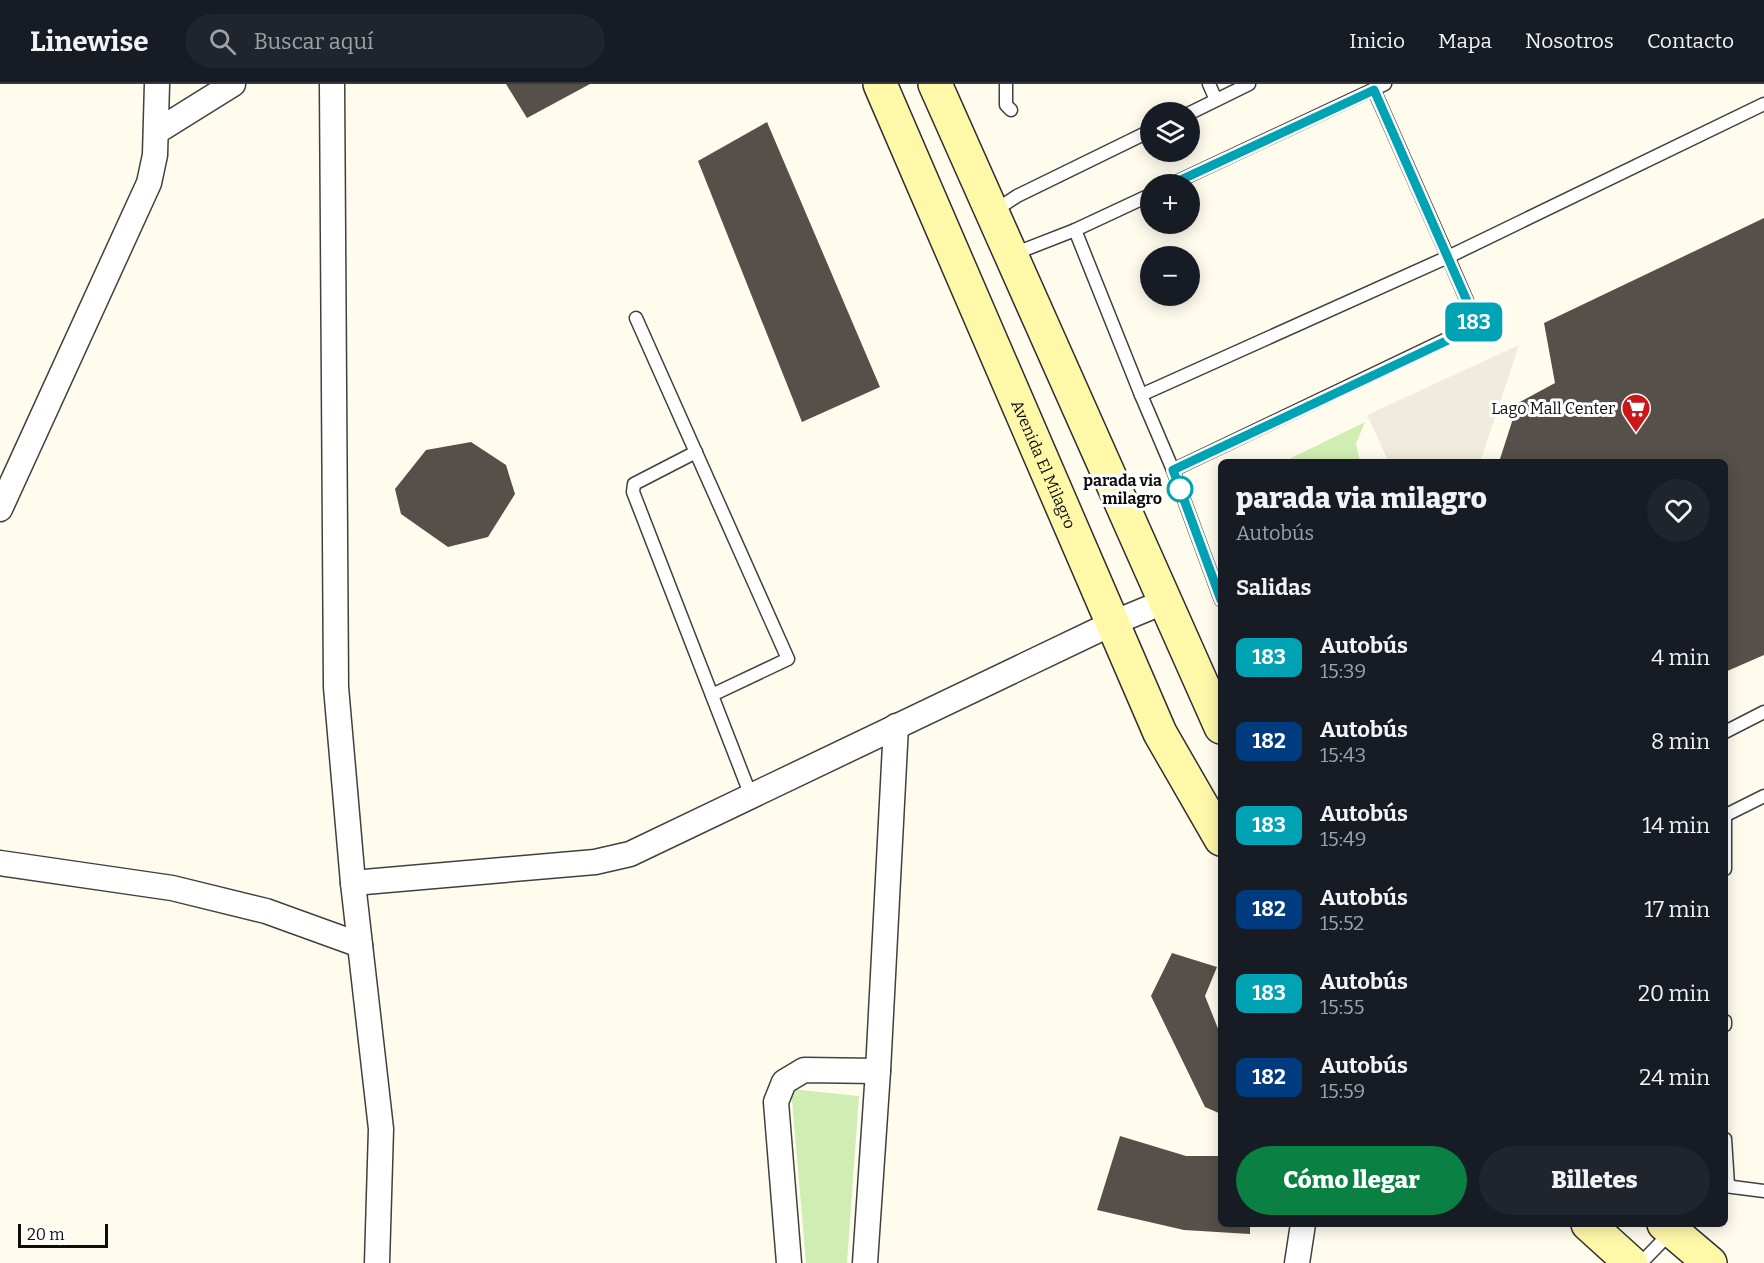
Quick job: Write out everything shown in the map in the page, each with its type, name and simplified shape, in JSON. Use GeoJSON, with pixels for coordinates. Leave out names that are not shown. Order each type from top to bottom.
{"type":"FeatureCollection","features":[{"type":"Feature","properties":{"kind":"main road","name":"Avenida El Milagro"},"geometry":{"type":"LineString","coordinates":[[880,84],[1160,733],[1218,834]]}},
{"type":"Feature","properties":{"kind":"main road"},"geometry":{"type":"LineString","coordinates":[[935,84],[1218,720]]}},
{"type":"Feature","properties":{"kind":"main road"},"geometry":{"type":"LineString","coordinates":[[1591,1227],[1631,1263]]}},
{"type":"Feature","properties":{"kind":"main road"},"geometry":{"type":"LineString","coordinates":[[1673,1227],[1710,1263]]}},
{"type":"Feature","properties":{"kind":"street"},"geometry":{"type":"LineString","coordinates":[[0,509],[149,183],[155,155],[157,84]]}},
{"type":"Feature","properties":{"kind":"street"},"geometry":{"type":"LineString","coordinates":[[156,132],[233,84]]}},
{"type":"Feature","properties":{"kind":"street"},"geometry":{"type":"LineString","coordinates":[[332,84],[336,687],[353,883],[381,1130],[377,1263]]}},
{"type":"Feature","properties":{"kind":"street"},"geometry":{"type":"LineString","coordinates":[[353,883],[612,860],[630,854],[1113,623],[1166,601]]}},
{"type":"Feature","properties":{"kind":"street"},"geometry":{"type":"LineString","coordinates":[[865,1263],[878,1071],[896,726]]}},
{"type":"Feature","properties":{"kind":"street"},"geometry":{"type":"LineString","coordinates":[[0,863],[172,888],[266,911],[360,945]]}},
{"type":"Feature","properties":{"kind":"street"},"geometry":{"type":"LineString","coordinates":[[789,1263],[776,1102],[784,1082],[804,1070],[878,1071]]}},
{"type":"Feature","properties":{"kind":"street"},"geometry":{"type":"LineString","coordinates":[[1297,1263],[1303,1227]]}},
{"type":"Feature","properties":{"kind":"lane"},"geometry":{"type":"LineString","coordinates":[[1006,84],[1006,105],[1011,110]]}},
{"type":"Feature","properties":{"kind":"lane"},"geometry":{"type":"LineString","coordinates":[[1209,84],[1216,100]]}},
{"type":"Feature","properties":{"kind":"lane"},"geometry":{"type":"LineString","coordinates":[[1200,107],[1249,84]]}},
{"type":"Feature","properties":{"kind":"lane"},"geometry":{"type":"LineString","coordinates":[[1173,470],[1474,326],[1474,317],[1380,87],[1193,174]]}},
{"type":"Feature","properties":{"kind":"lane"},"geometry":{"type":"LineString","coordinates":[[1140,395],[1448,257],[1764,105]]}},
{"type":"Feature","properties":{"kind":"lane"},"geometry":{"type":"LineString","coordinates":[[992,213],[1017,196],[1140,136]]}},
{"type":"Feature","properties":{"kind":"lane"},"geometry":{"type":"LineString","coordinates":[[1011,255],[1075,230],[1140,200]]}},
{"type":"Feature","properties":{"kind":"lane"},"geometry":{"type":"LineString","coordinates":[[1075,230],[1140,395],[1173,470],[1218,592]]}},
{"type":"Feature","properties":{"kind":"lane"},"geometry":{"type":"LineString","coordinates":[[636,318],[788,659],[712,695]]}},
{"type":"Feature","properties":{"kind":"lane"},"geometry":{"type":"LineString","coordinates":[[696,452],[633,484],[633,492],[751,796]]}},
{"type":"Feature","properties":{"kind":"lane"},"geometry":{"type":"LineString","coordinates":[[1728,730],[1764,712]]}},
{"type":"Feature","properties":{"kind":"lane"},"geometry":{"type":"LineString","coordinates":[[1728,813],[1764,796]]}},
{"type":"Feature","properties":{"kind":"lane"},"geometry":{"type":"LineString","coordinates":[[1728,1186],[1764,1191]]}},
{"type":"Feature","properties":{"kind":"lane"},"geometry":{"type":"LineString","coordinates":[[1641,1263],[1671,1227]]}},
{"type":"Feature","properties":{"kind":"green space"},"geometry":{"type":"Polygon","coordinates":[[[1365,422],[1356,444],[1359,459],[1289,459],[1365,422]]]}},
{"type":"Feature","properties":{"kind":"green space"},"geometry":{"type":"Polygon","coordinates":[[[791,1089],[859,1096],[847,1263],[806,1263],[791,1089]]]}},
{"type":"Feature","properties":{"kind":"shaded area"},"geometry":{"type":"Polygon","coordinates":[[[1519,345],[1481,459],[1388,459],[1367,415],[1519,345]]]}},
{"type":"Feature","properties":{"kind":"building"},"geometry":{"type":"Polygon","coordinates":[[[506,84],[590,84],[527,118],[506,84]]]}},
{"type":"Feature","properties":{"kind":"building"},"geometry":{"type":"Polygon","coordinates":[[[767,122],[880,387],[802,422],[698,161],[767,122]]]}},
{"type":"Feature","properties":{"kind":"building","name":"Lago Mall Center"},"geometry":{"type":"Polygon","coordinates":[[[1764,218],[1764,655],[1728,671],[1728,459],[1500,459],[1518,403],[1555,383],[1544,323],[1764,218]]]}},
{"type":"Feature","properties":{"kind":"building"},"geometry":{"type":"Polygon","coordinates":[[[471,442],[506,465],[515,494],[488,537],[448,547],[401,514],[395,489],[426,450],[471,442]]]}},
{"type":"Feature","properties":{"kind":"building"},"geometry":{"type":"Polygon","coordinates":[[[1172,953],[1217,967],[1205,996],[1218,1028],[1218,1113],[1205,1107],[1151,996],[1172,953]]]}},
{"type":"Feature","properties":{"kind":"building"},"geometry":{"type":"Polygon","coordinates":[[[1120,1136],[1186,1156],[1218,1156],[1218,1227],[1250,1227],[1250,1234],[1184,1230],[1097,1210],[1120,1136]]]}},
{"type":"Feature","properties":{"kind":"bus line","name":"183"},"geometry":{"type":"LineString","coordinates":[[1193,174],[1374,90],[1474,317],[1474,326],[1465,332],[1173,470],[1218,592]]}},
{"type":"Feature","properties":{"kind":"place","name":"Lago Mall Center"},"geometry":{"type":"Point","coordinates":[1636,434]}},
{"type":"Feature","properties":{"kind":"place","name":"parada via milagro"},"geometry":{"type":"Point","coordinates":[1180,489]}}]}
